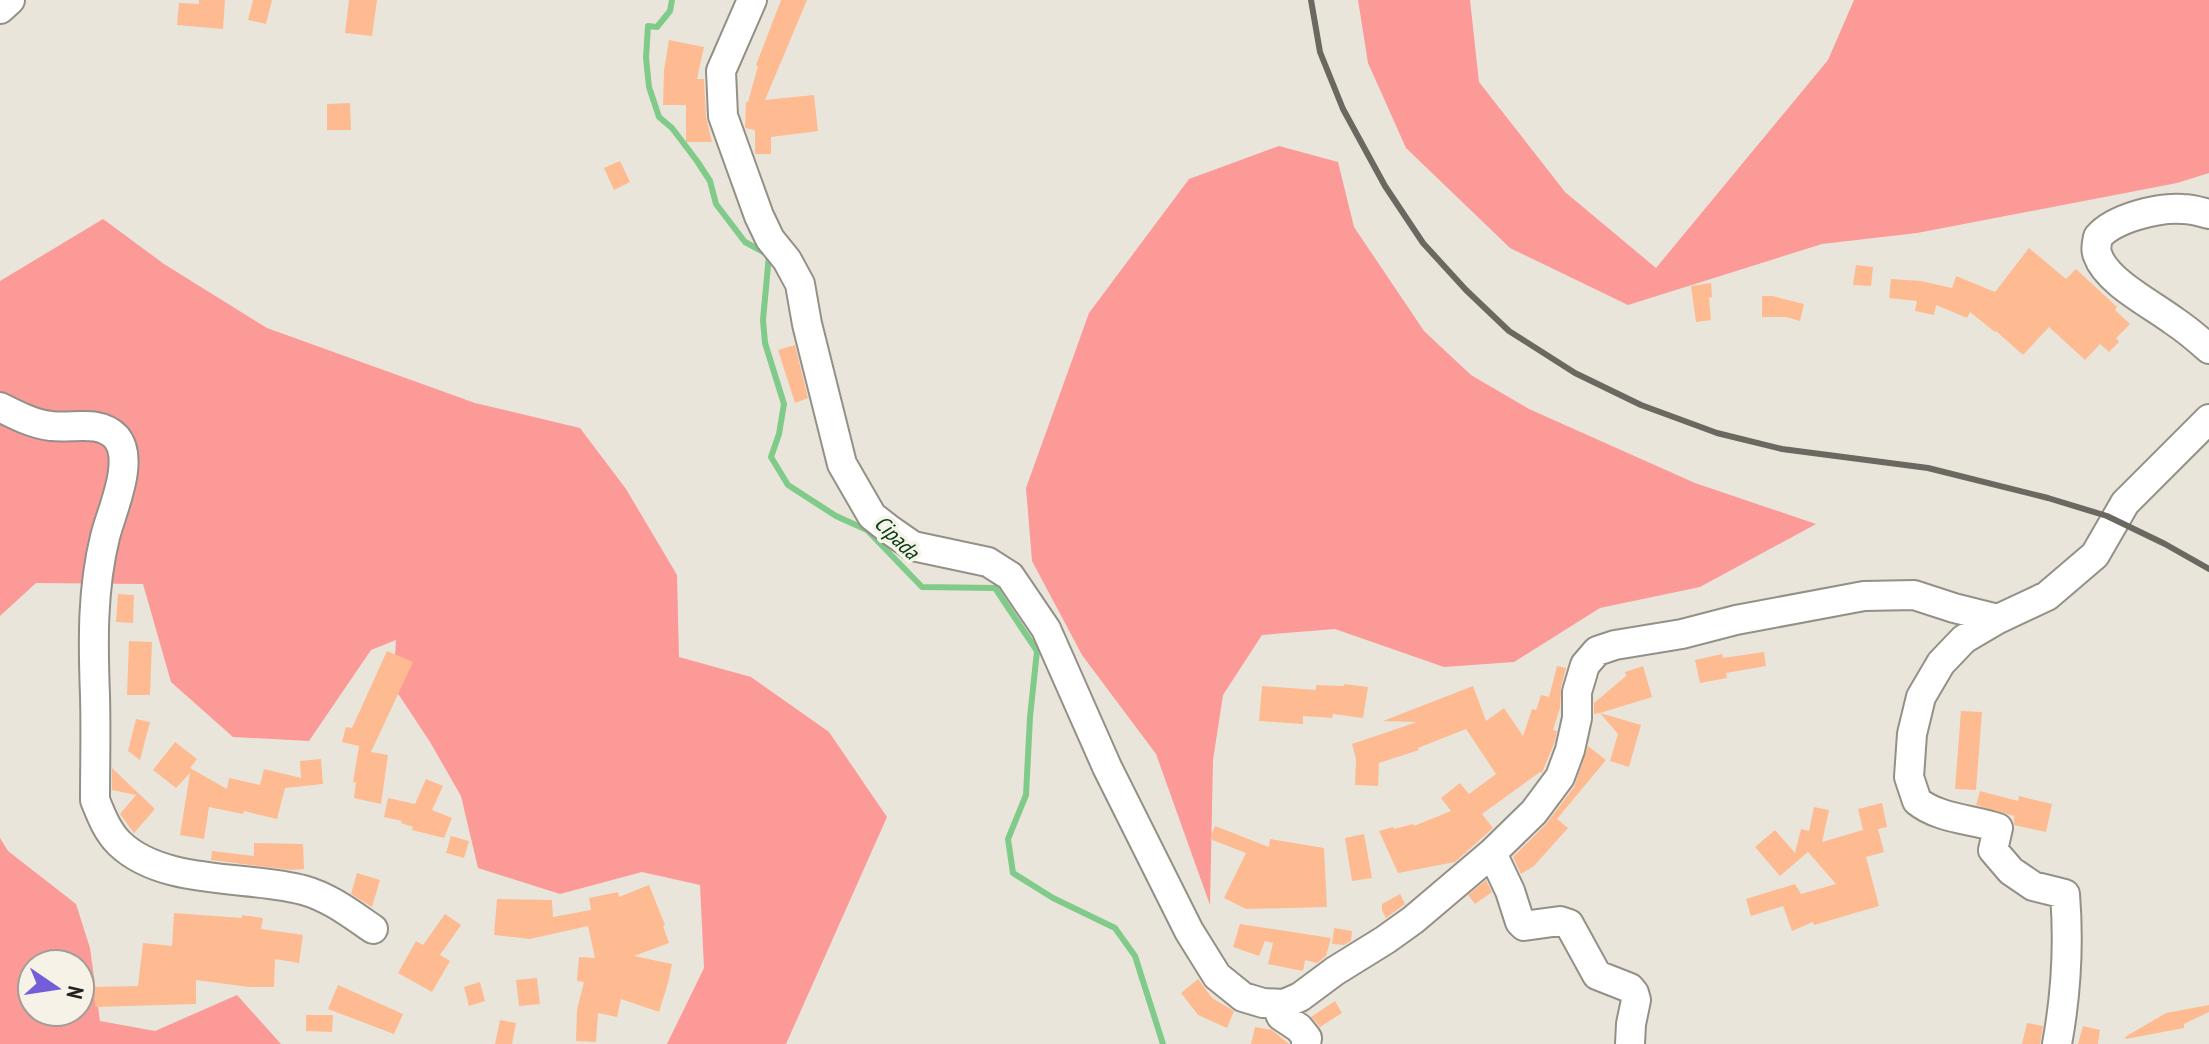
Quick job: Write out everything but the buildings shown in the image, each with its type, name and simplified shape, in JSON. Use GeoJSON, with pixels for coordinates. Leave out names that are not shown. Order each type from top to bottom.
{"type":"FeatureCollection","features":[{"type":"Feature","properties":{"kind":"street"},"geometry":{"type":"LineString","coordinates":[[0,9],[10,0]]}},
{"type":"Feature","properties":{"kind":"street"},"geometry":{"type":"LineString","coordinates":[[752,0],[721,71],[723,116],[759,216],[770,239],[787,260],[800,284],[842,464],[872,516],[913,546],[988,562],[1010,576],[1046,629],[1107,767],[1189,931],[1217,976],[1243,997],[1276,1004],[1300,997],[1413,920],[1492,853],[1534,812],[1560,777],[1577,718],[1577,692],[1585,665],[1597,651],[1864,596],[1914,595],[1998,619]]}},
{"type":"Feature","properties":{"kind":"street"},"geometry":{"type":"LineString","coordinates":[[2209,214],[2184,209],[2157,210],[2114,224],[2098,237],[2096,246],[2099,259],[2137,297],[2209,349]]}},
{"type":"Feature","properties":{"kind":"street"},"geometry":{"type":"LineString","coordinates":[[0,407],[31,422],[52,427],[84,425],[104,430],[116,438],[122,449],[124,462],[105,539],[93,614],[95,800],[104,822],[120,843],[157,865],[220,880],[303,890],[333,901],[373,929]]}},
{"type":"Feature","properties":{"kind":"street"},"geometry":{"type":"LineString","coordinates":[[2057,1044],[2068,931],[2065,894],[2033,886],[2011,871],[1993,850],[1998,828],[1925,808],[1917,801],[1909,777],[1912,734],[1921,697],[1948,655],[1964,639],[2047,596],[2095,555],[2125,503],[2209,419]]}},
{"type":"Feature","properties":{"kind":"street"},"geometry":{"type":"LineString","coordinates":[[1492,853],[1524,926],[1560,921],[1569,924],[1597,975],[1630,988],[1634,993],[1636,1000],[1630,1044]]}},
{"type":"Feature","properties":{"kind":"street"},"geometry":{"type":"LineString","coordinates":[[1276,1004],[1281,1016],[1299,1028],[1307,1038],[1306,1044]]}},
{"type":"Feature","properties":{"kind":"shaded area"},"geometry":{"type":"Polygon","coordinates":[[[1358,0],[1470,0],[1479,82],[1565,192],[1656,268],[1828,60],[1854,0],[2209,0],[2209,173],[2177,183],[1917,233],[1822,244],[1628,305],[1510,248],[1406,148],[1368,63],[1358,0]]]}},
{"type":"Feature","properties":{"kind":"shaded area"},"geometry":{"type":"Polygon","coordinates":[[[1279,146],[1338,162],[1354,227],[1424,331],[1471,375],[1529,409],[1695,483],[1816,524],[1700,587],[1600,608],[1514,662],[1444,667],[1335,629],[1262,635],[1223,695],[1213,760],[1210,905],[1156,754],[1082,655],[1032,561],[1026,488],[1089,313],[1189,179],[1279,146]]]}},
{"type":"Feature","properties":{"kind":"shaded area"},"geometry":{"type":"Polygon","coordinates":[[[103,219],[164,264],[267,328],[475,403],[580,428],[626,489],[677,575],[679,657],[751,677],[829,732],[887,817],[786,1044],[667,1044],[704,968],[700,885],[642,872],[560,894],[478,868],[461,796],[393,686],[396,640],[371,650],[309,741],[233,737],[171,682],[143,584],[36,583],[0,616],[0,281],[103,219]]]}},
{"type":"Feature","properties":{"kind":"shaded area"},"geometry":{"type":"Polygon","coordinates":[[[0,838],[8,851],[76,904],[90,948],[16,948],[16,1028],[96,1028],[96,992],[100,1021],[155,1031],[237,995],[281,1044],[0,1044],[0,838]]]}},
{"type":"Feature","properties":{"kind":"waterway","name":"Cipada"},"geometry":{"type":"LineString","coordinates":[[672,0],[670,11],[657,27],[648,26],[646,58],[649,87],[659,117],[672,128],[697,161],[710,181],[716,204],[745,242],[769,255],[763,320],[765,343],[784,404],[771,457],[788,485],[836,516],[867,530],[922,587],[995,588],[1037,651],[1026,795],[1008,839],[1013,873],[1053,898],[1115,928],[1135,956],[1163,1044]]}},
{"type":"Feature","properties":{"kind":"railway"},"geometry":{"type":"LineString","coordinates":[[1311,0],[1320,52],[1343,109],[1385,186],[1423,243],[1509,331],[1575,373],[1641,405],[1717,433],[1782,449],[1928,468],[2107,516],[2209,569]]}}]}
